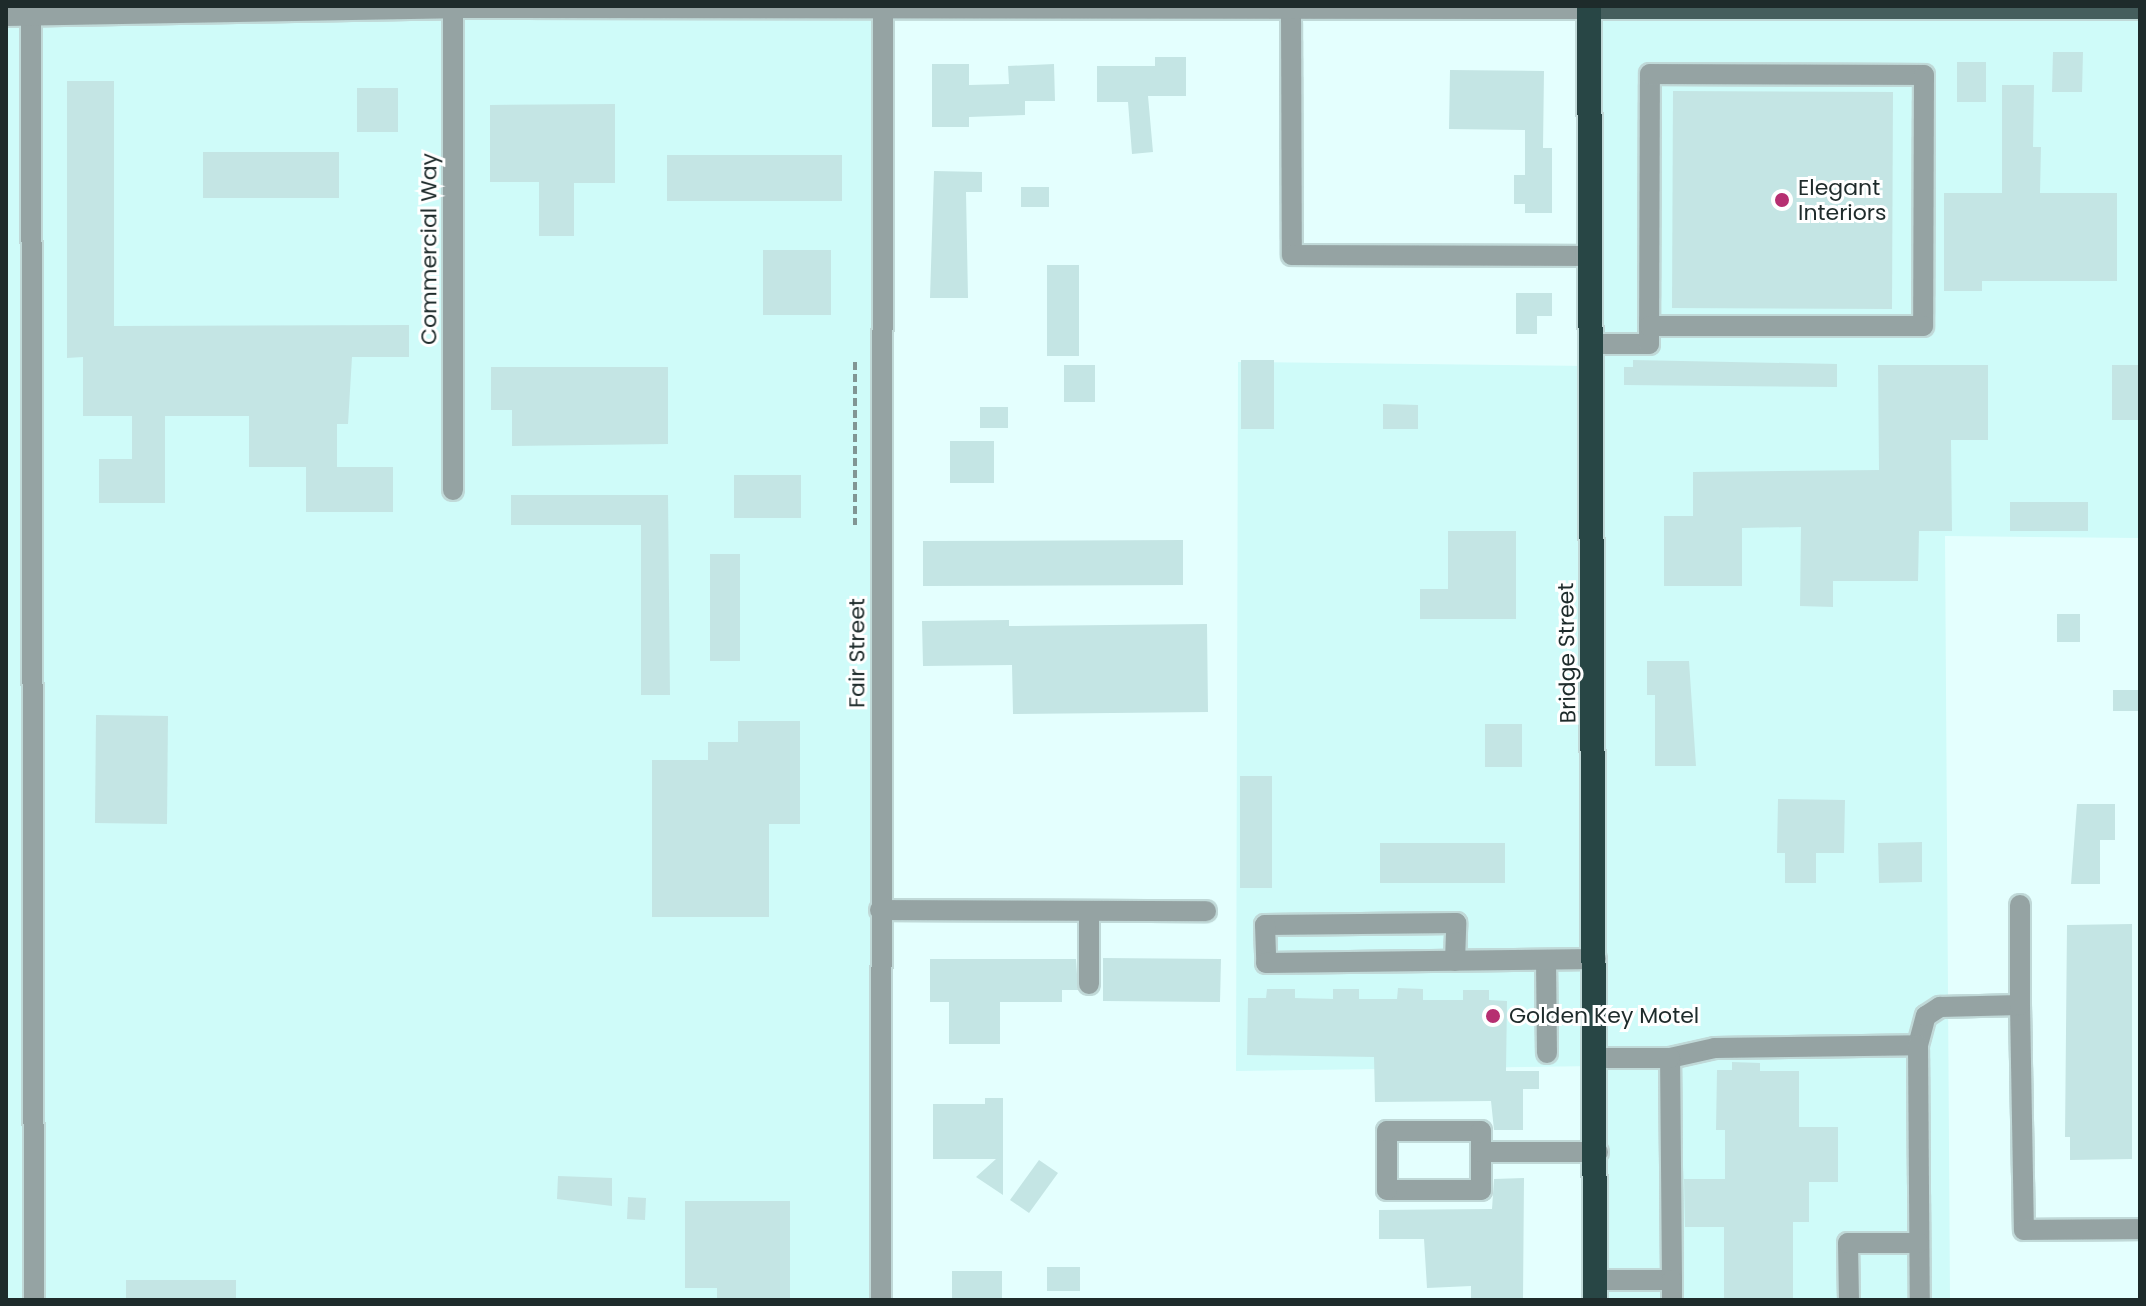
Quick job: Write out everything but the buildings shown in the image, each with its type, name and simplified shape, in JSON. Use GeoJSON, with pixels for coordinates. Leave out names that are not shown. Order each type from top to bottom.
{"type":"FeatureCollection","features":[{"type":"Feature","properties":{"kind":"highway","name":"Bridge Street"},"geometry":{"type":"LineString","coordinates":[[1589,8],[1598,1152],[1595,1290]]}},
{"type":"Feature","properties":{"kind":"main road"},"geometry":{"type":"LineString","coordinates":[[1589,8],[2140,9]]}},
{"type":"Feature","properties":{"kind":"street"},"geometry":{"type":"LineString","coordinates":[[6,16],[29,11],[453,8],[883,8],[1291,13],[1589,8]]}},
{"type":"Feature","properties":{"kind":"street","name":"Commercial Way"},"geometry":{"type":"LineString","coordinates":[[453,8],[453,490]]}},
{"type":"Feature","properties":{"kind":"street","name":"Fair Street"},"geometry":{"type":"LineString","coordinates":[[881,1300],[883,8]]}},
{"type":"Feature","properties":{"kind":"street"},"geometry":{"type":"LineString","coordinates":[[29,11],[34,1300]]}},
{"type":"Feature","properties":{"kind":"street"},"geometry":{"type":"LineString","coordinates":[[1291,13],[1292,255],[1589,256]]}},
{"type":"Feature","properties":{"kind":"street"},"geometry":{"type":"LineString","coordinates":[[1590,344],[1649,344],[1649,326],[1650,74],[1924,75],[1923,326],[1649,326]]}},
{"type":"Feature","properties":{"kind":"street"},"geometry":{"type":"LineString","coordinates":[[2020,905],[2024,1230],[2140,1229]]}},
{"type":"Feature","properties":{"kind":"street"},"geometry":{"type":"LineString","coordinates":[[880,910],[1206,911]]}},
{"type":"Feature","properties":{"kind":"street"},"geometry":{"type":"LineString","coordinates":[[1089,911],[1089,984]]}},
{"type":"Feature","properties":{"kind":"street"},"geometry":{"type":"LineString","coordinates":[[1455,961],[1456,923],[1265,925],[1266,963],[1455,961],[1546,960],[1596,959]]}},
{"type":"Feature","properties":{"kind":"street"},"geometry":{"type":"LineString","coordinates":[[1546,960],[1547,1053]]}},
{"type":"Feature","properties":{"kind":"street"},"geometry":{"type":"LineString","coordinates":[[1920,1300],[1918,1045],[1926,1016],[1940,1007],[2020,1005]]}},
{"type":"Feature","properties":{"kind":"street"},"geometry":{"type":"LineString","coordinates":[[1597,1058],[1670,1058],[1715,1048],[1918,1045]]}},
{"type":"Feature","properties":{"kind":"street"},"geometry":{"type":"LineString","coordinates":[[1595,1290],[1672,1290],[1670,1058]]}},
{"type":"Feature","properties":{"kind":"street"},"geometry":{"type":"LineString","coordinates":[[1387,1131],[1481,1131],[1481,1152],[1481,1190],[1387,1190],[1387,1131]]}},
{"type":"Feature","properties":{"kind":"street"},"geometry":{"type":"LineString","coordinates":[[1481,1152],[1598,1152]]}},
{"type":"Feature","properties":{"kind":"street"},"geometry":{"type":"LineString","coordinates":[[1849,1300],[1848,1243],[1919,1243]]}},
{"type":"Feature","properties":{"kind":"path"},"geometry":{"type":"LineString","coordinates":[[855,362],[855,525]]}},
{"type":"Feature","properties":{"kind":"shaded area"},"geometry":{"type":"Polygon","coordinates":[[[6,6],[883,6],[881,1300],[6,1300],[6,6]]]}},
{"type":"Feature","properties":{"kind":"shaded area"},"geometry":{"type":"Polygon","coordinates":[[[1589,9],[2140,9],[2140,538],[1945,536],[1950,1300],[1595,1300],[1597,1066],[1236,1071],[1238,362],[1589,366],[1589,9]]]}},
{"type":"Feature","properties":{"kind":"place","name":"Elegant Interiors"},"geometry":{"type":"Point","coordinates":[1782,200]}},
{"type":"Feature","properties":{"kind":"place","name":"Golden Key Motel"},"geometry":{"type":"Point","coordinates":[1493,1016]}}]}
